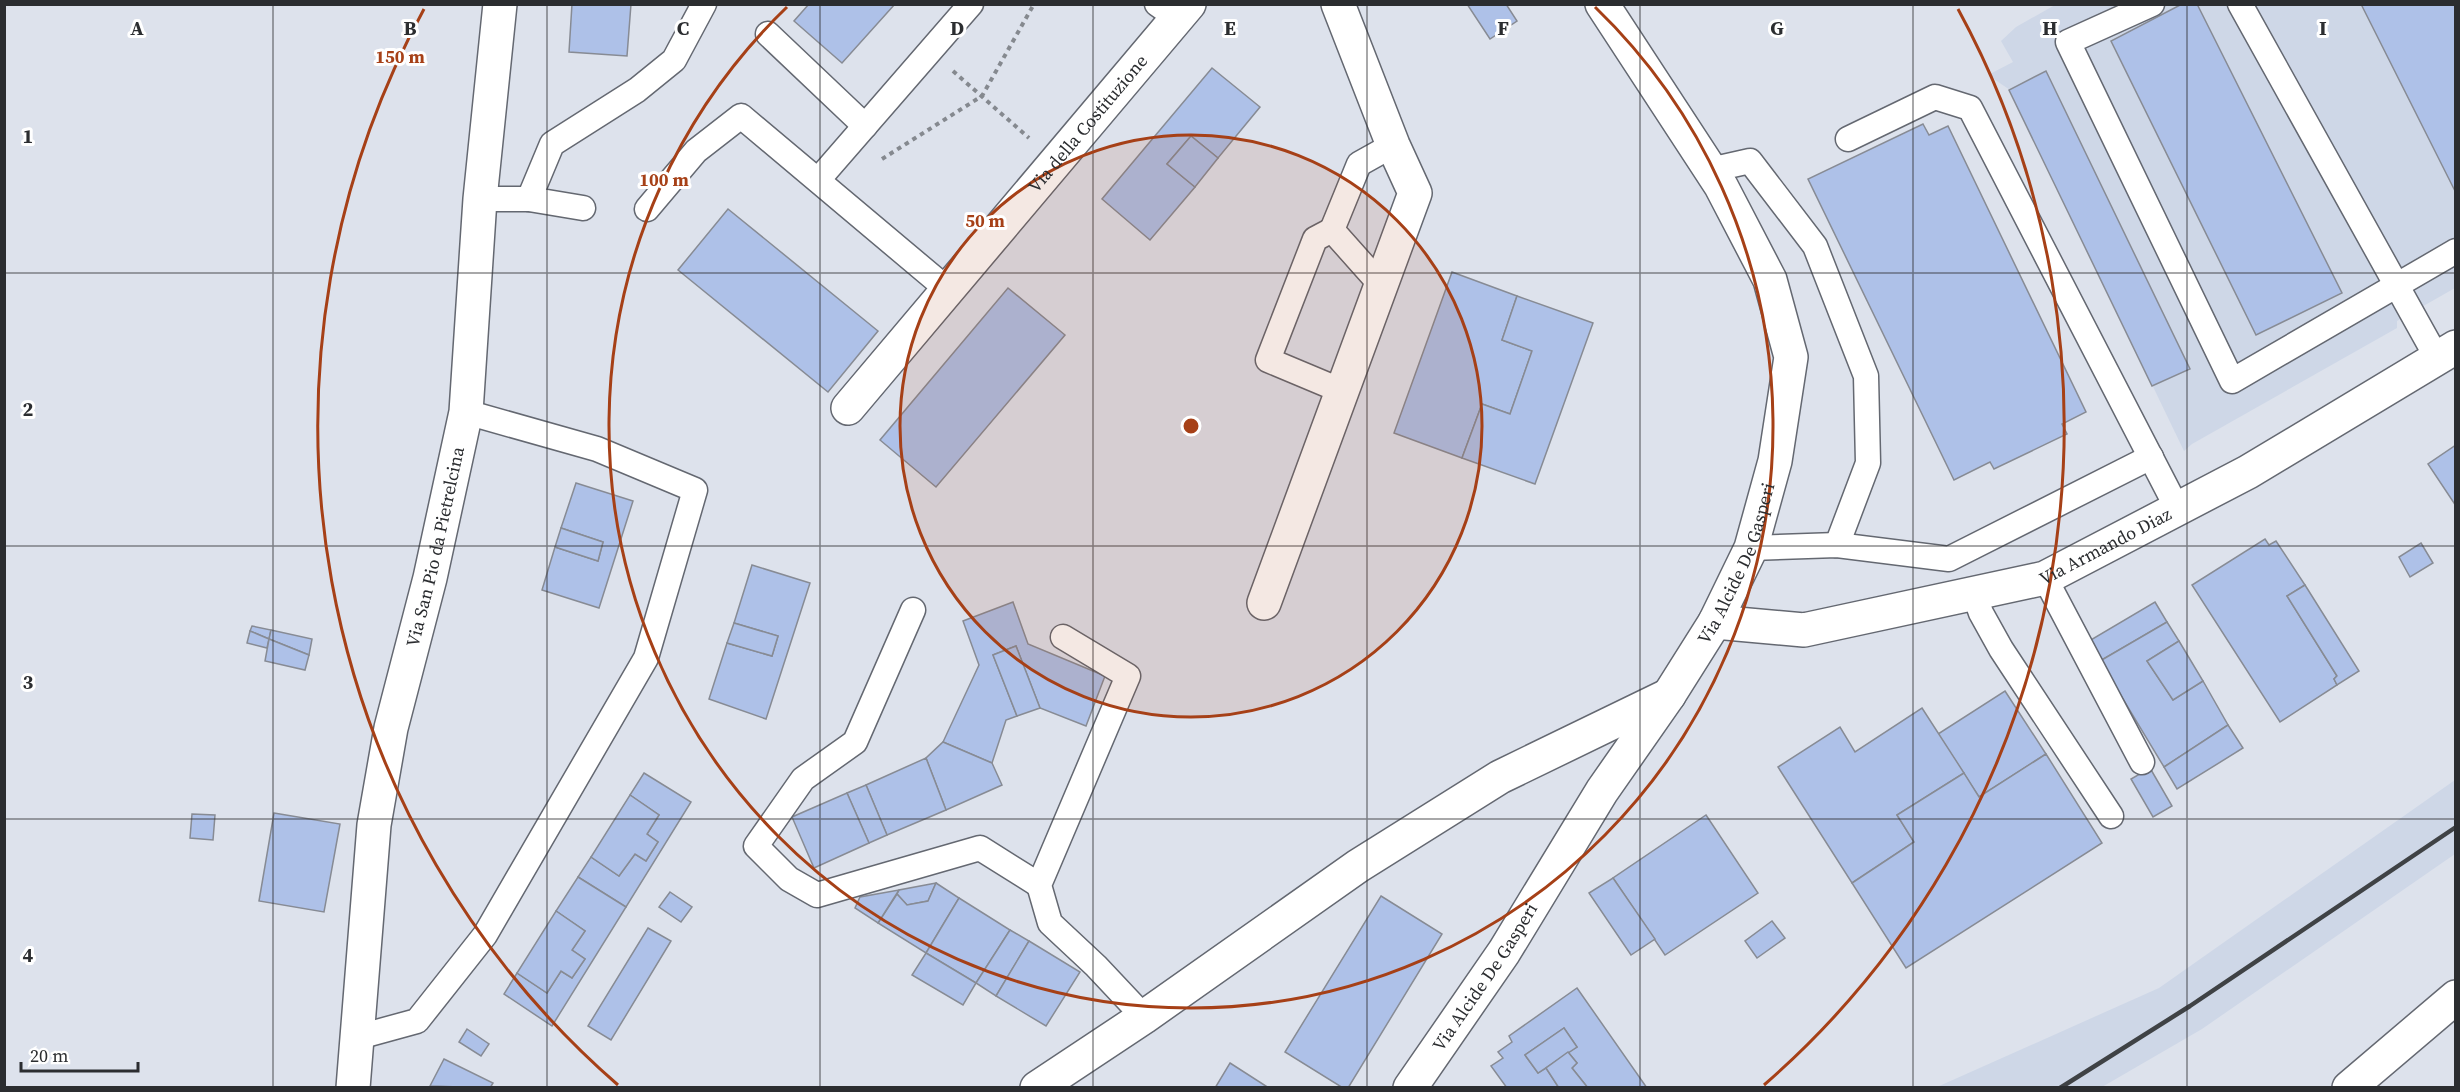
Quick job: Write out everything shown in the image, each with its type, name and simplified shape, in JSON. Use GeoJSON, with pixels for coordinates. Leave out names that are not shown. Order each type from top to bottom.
{"type":"FeatureCollection","features":[{"type":"Feature","properties":{"kind":"street","name":"Via San Pio da Pietrelcina"},"geometry":{"type":"LineString","coordinates":[[353,1088],[355,1038],[374,825],[391,728],[430,578],[466,412],[480,199],[500,4]]}},
{"type":"Feature","properties":{"kind":"street"},"geometry":{"type":"LineString","coordinates":[[1264,603],[1415,193],[1393,145],[1338,4]]}},
{"type":"Feature","properties":{"kind":"street","name":"Via Alcide De Gasperi"},"geometry":{"type":"LineString","coordinates":[[1410,1088],[1504,952],[1602,791],[1670,694],[1715,622],[1751,548],[1775,462],[1791,357],[1770,280],[1710,170],[1602,4]]}},
{"type":"Feature","properties":{"kind":"street","name":"Via della Costituzione"},"geometry":{"type":"LineString","coordinates":[[848,408],[1056,162],[1174,9]]}},
{"type":"Feature","properties":{"kind":"street","name":"Via Armando Diaz"},"geometry":{"type":"LineString","coordinates":[[1715,622],[1803,630],[2044,578],[2248,471],[2446,352]]}},
{"type":"Feature","properties":{"kind":"street"},"geometry":{"type":"LineString","coordinates":[[1037,1088],[1144,1017],[1358,866],[1500,777],[1670,694]]}},
{"type":"Feature","properties":{"kind":"street"},"geometry":{"type":"LineString","coordinates":[[2349,1088],[2456,997]]}},
{"type":"Feature","properties":{"kind":"lane"},"geometry":{"type":"LineString","coordinates":[[529,199],[552,144],[637,90],[674,60],[704,4]]}},
{"type":"Feature","properties":{"kind":"lane"},"geometry":{"type":"LineString","coordinates":[[823,175],[971,4]]}},
{"type":"Feature","properties":{"kind":"lane"},"geometry":{"type":"LineString","coordinates":[[2152,4],[2068,42],[2232,381],[2456,251]]}},
{"type":"Feature","properties":{"kind":"lane"},"geometry":{"type":"LineString","coordinates":[[2240,4],[2398,285],[2446,352]]}},
{"type":"Feature","properties":{"kind":"lane"},"geometry":{"type":"LineString","coordinates":[[768,34],[865,126]]}},
{"type":"Feature","properties":{"kind":"lane"},"geometry":{"type":"LineString","coordinates":[[1848,139],[1935,96],[1970,108],[2177,508]]}},
{"type":"Feature","properties":{"kind":"lane"},"geometry":{"type":"LineString","coordinates":[[647,209],[696,151],[741,116],[823,175],[948,290]]}},
{"type":"Feature","properties":{"kind":"lane"},"geometry":{"type":"LineString","coordinates":[[1342,391],[1268,360],[1315,239],[1332,230],[1359,164],[1393,145]]}},
{"type":"Feature","properties":{"kind":"lane"},"geometry":{"type":"LineString","coordinates":[[1710,170],[1750,161],[1815,246],[1866,376],[1868,463],[1837,545]]}},
{"type":"Feature","properties":{"kind":"lane"},"geometry":{"type":"LineString","coordinates":[[480,199],[529,199],[583,207]]}},
{"type":"Feature","properties":{"kind":"lane"},"geometry":{"type":"LineString","coordinates":[[1332,230],[1381,285]]}},
{"type":"Feature","properties":{"kind":"lane"},"geometry":{"type":"LineString","coordinates":[[355,1038],[417,1021],[485,935],[646,658],[695,490],[597,449],[466,412]]}},
{"type":"Feature","properties":{"kind":"lane"},"geometry":{"type":"LineString","coordinates":[[1751,548],[1837,545],[1949,559],[2151,457]]}},
{"type":"Feature","properties":{"kind":"lane"},"geometry":{"type":"LineString","coordinates":[[2044,578],[2142,762]]}},
{"type":"Feature","properties":{"kind":"lane"},"geometry":{"type":"LineString","coordinates":[[1974,593],[1981,614],[2001,649],[2111,816]]}},
{"type":"Feature","properties":{"kind":"lane"},"geometry":{"type":"LineString","coordinates":[[913,609],[855,742],[803,779],[756,846],[789,879],[817,895],[980,848],[1039,885]]}},
{"type":"Feature","properties":{"kind":"lane"},"geometry":{"type":"LineString","coordinates":[[1063,637],[1128,676],[1039,885],[1050,923],[1096,966],[1144,1017]]}},
{"type":"Feature","properties":{"kind":"path"},"geometry":{"type":"LineString","coordinates":[[823,175],[853,177],[981,96],[1034,4]]}},
{"type":"Feature","properties":{"kind":"path"},"geometry":{"type":"LineString","coordinates":[[931,51],[1056,162]]}},
{"type":"Feature","properties":{"kind":"shaded area"},"geometry":{"type":"Polygon","coordinates":[[[2055,5],[2455,5],[2455,288],[2397,321],[2397,328],[2192,444],[2184,451],[2010,90],[1988,75],[2013,62],[2001,41],[2016,27],[2055,5]]]}},
{"type":"Feature","properties":{"kind":"shaded area"},"geometry":{"type":"Polygon","coordinates":[[[2455,780],[2455,854],[2202,1029],[2102,1087],[1937,1087],[2159,988],[2455,780]]]}},
{"type":"Feature","properties":{"kind":"building"},"geometry":{"type":"Polygon","coordinates":[[[572,4],[631,4],[627,56],[569,52],[572,4]]]}},
{"type":"Feature","properties":{"kind":"building"},"geometry":{"type":"Polygon","coordinates":[[[809,4],[895,4],[842,63],[794,21],[809,4]]]}},
{"type":"Feature","properties":{"kind":"building"},"geometry":{"type":"Polygon","coordinates":[[[1467,4],[1506,4],[1517,21],[1490,39],[1467,4]]]}},
{"type":"Feature","properties":{"kind":"building"},"geometry":{"type":"Polygon","coordinates":[[[2182,4],[2197,4],[2342,293],[2256,335],[2111,41],[2182,4]]]}},
{"type":"Feature","properties":{"kind":"building"},"geometry":{"type":"Polygon","coordinates":[[[2361,4],[2456,4],[2456,193],[2361,4]]]}},
{"type":"Feature","properties":{"kind":"building"},"geometry":{"type":"Polygon","coordinates":[[[1212,68],[1260,107],[1218,158],[1191,136],[1167,164],[1195,187],[1150,240],[1102,199],[1212,68]]]}},
{"type":"Feature","properties":{"kind":"building"},"geometry":{"type":"Polygon","coordinates":[[[2046,71],[2190,369],[2152,386],[2009,90],[2046,71]]]}},
{"type":"Feature","properties":{"kind":"building"},"geometry":{"type":"Polygon","coordinates":[[[1923,124],[1929,135],[1948,126],[2086,412],[2062,424],[2067,434],[1994,469],[1990,462],[1954,480],[1808,179],[1923,124]]]}},
{"type":"Feature","properties":{"kind":"building"},"geometry":{"type":"Polygon","coordinates":[[[1191,136],[1218,158],[1195,187],[1167,164],[1191,136]]]}},
{"type":"Feature","properties":{"kind":"building"},"geometry":{"type":"Polygon","coordinates":[[[728,209],[878,331],[828,392],[678,270],[728,209]]]}},
{"type":"Feature","properties":{"kind":"building"},"geometry":{"type":"Polygon","coordinates":[[[1452,272],[1517,296],[1502,340],[1532,351],[1510,414],[1482,404],[1462,458],[1394,433],[1452,272]]]}},
{"type":"Feature","properties":{"kind":"building"},"geometry":{"type":"Polygon","coordinates":[[[1008,288],[1065,335],[936,487],[880,440],[1008,288]]]}},
{"type":"Feature","properties":{"kind":"building"},"geometry":{"type":"Polygon","coordinates":[[[1517,296],[1593,323],[1535,484],[1462,458],[1482,404],[1510,414],[1532,351],[1502,340],[1517,296]]]}},
{"type":"Feature","properties":{"kind":"building"},"geometry":{"type":"Polygon","coordinates":[[[2456,445],[2456,506],[2428,464],[2456,445]]]}},
{"type":"Feature","properties":{"kind":"building"},"geometry":{"type":"Polygon","coordinates":[[[576,483],[633,501],[599,608],[542,590],[555,547],[598,561],[603,542],[561,528],[576,483]]]}},
{"type":"Feature","properties":{"kind":"building"},"geometry":{"type":"Polygon","coordinates":[[[561,528],[603,542],[598,561],[555,547],[561,528]]]}},
{"type":"Feature","properties":{"kind":"building"},"geometry":{"type":"Polygon","coordinates":[[[2265,539],[2269,545],[2276,541],[2305,585],[2287,596],[2337,676],[2334,679],[2337,685],[2280,722],[2192,585],[2265,539]]]}},
{"type":"Feature","properties":{"kind":"building"},"geometry":{"type":"Polygon","coordinates":[[[2421,543],[2433,563],[2410,577],[2399,557],[2421,543]]]}},
{"type":"Feature","properties":{"kind":"building"},"geometry":{"type":"Polygon","coordinates":[[[752,565],[810,583],[766,719],[709,699],[727,643],[772,656],[778,636],[734,623],[752,565]]]}},
{"type":"Feature","properties":{"kind":"building"},"geometry":{"type":"Polygon","coordinates":[[[2305,585],[2359,671],[2337,685],[2334,679],[2337,676],[2287,596],[2305,585]]]}},
{"type":"Feature","properties":{"kind":"building"},"geometry":{"type":"Polygon","coordinates":[[[1013,602],[1028,644],[1105,676],[1086,726],[1040,708],[1016,646],[993,655],[1017,716],[1006,720],[992,763],[943,742],[979,665],[963,621],[1013,602]]]}},
{"type":"Feature","properties":{"kind":"building"},"geometry":{"type":"Polygon","coordinates":[[[2155,602],[2167,622],[2100,661],[2089,641],[2155,602]]]}},
{"type":"Feature","properties":{"kind":"building"},"geometry":{"type":"Polygon","coordinates":[[[2167,622],[2179,641],[2147,661],[2173,700],[2203,681],[2228,725],[2164,767],[2100,661],[2167,622]]]}},
{"type":"Feature","properties":{"kind":"building"},"geometry":{"type":"Polygon","coordinates":[[[734,623],[778,636],[772,656],[727,643],[734,623]]]}},
{"type":"Feature","properties":{"kind":"building"},"geometry":{"type":"Polygon","coordinates":[[[252,626],[271,630],[269,639],[250,631],[252,626]]]}},
{"type":"Feature","properties":{"kind":"building"},"geometry":{"type":"Polygon","coordinates":[[[271,630],[312,639],[309,655],[269,639],[271,630]]]}},
{"type":"Feature","properties":{"kind":"building"},"geometry":{"type":"Polygon","coordinates":[[[250,631],[269,639],[267,648],[247,643],[250,631]]]}},
{"type":"Feature","properties":{"kind":"building"},"geometry":{"type":"Polygon","coordinates":[[[269,639],[309,655],[305,670],[265,661],[269,639]]]}},
{"type":"Feature","properties":{"kind":"building"},"geometry":{"type":"Polygon","coordinates":[[[2179,641],[2203,681],[2173,700],[2147,661],[2179,641]]]}},
{"type":"Feature","properties":{"kind":"building"},"geometry":{"type":"Polygon","coordinates":[[[1016,646],[1040,708],[1017,716],[993,655],[1016,646]]]}},
{"type":"Feature","properties":{"kind":"building"},"geometry":{"type":"Polygon","coordinates":[[[2005,691],[2046,754],[1979,797],[1938,734],[2005,691]]]}},
{"type":"Feature","properties":{"kind":"building"},"geometry":{"type":"Polygon","coordinates":[[[1922,708],[1964,773],[1897,815],[1914,842],[1852,883],[1778,767],[1840,727],[1855,752],[1922,708]]]}},
{"type":"Feature","properties":{"kind":"building"},"geometry":{"type":"Polygon","coordinates":[[[2228,725],[2243,748],[2177,789],[2164,767],[2228,725]]]}},
{"type":"Feature","properties":{"kind":"building"},"geometry":{"type":"Polygon","coordinates":[[[943,742],[992,763],[1002,785],[946,810],[926,758],[943,742]]]}},
{"type":"Feature","properties":{"kind":"building"},"geometry":{"type":"Polygon","coordinates":[[[2046,754],[2102,843],[1906,968],[1852,883],[1914,842],[1897,815],[1964,773],[1979,797],[2046,754]]]}},
{"type":"Feature","properties":{"kind":"building"},"geometry":{"type":"Polygon","coordinates":[[[926,758],[946,810],[887,835],[866,785],[926,758]]]}},
{"type":"Feature","properties":{"kind":"building"},"geometry":{"type":"Polygon","coordinates":[[[2150,768],[2172,806],[2153,817],[2131,779],[2150,768]]]}},
{"type":"Feature","properties":{"kind":"building"},"geometry":{"type":"Polygon","coordinates":[[[644,773],[691,802],[626,907],[578,877],[591,857],[619,876],[635,854],[646,861],[658,842],[647,834],[659,815],[630,795],[644,773]]]}},
{"type":"Feature","properties":{"kind":"building"},"geometry":{"type":"Polygon","coordinates":[[[866,785],[887,835],[869,843],[847,793],[866,785]]]}},
{"type":"Feature","properties":{"kind":"building"},"geometry":{"type":"Polygon","coordinates":[[[847,793],[869,843],[814,868],[792,817],[847,793]]]}},
{"type":"Feature","properties":{"kind":"building"},"geometry":{"type":"Polygon","coordinates":[[[630,795],[659,815],[647,834],[658,842],[646,861],[635,854],[619,876],[591,857],[630,795]]]}},
{"type":"Feature","properties":{"kind":"building"},"geometry":{"type":"Polygon","coordinates":[[[274,813],[340,824],[324,912],[259,901],[274,813]]]}},
{"type":"Feature","properties":{"kind":"building"},"geometry":{"type":"Polygon","coordinates":[[[192,814],[215,815],[213,840],[190,838],[192,814]]]}},
{"type":"Feature","properties":{"kind":"building"},"geometry":{"type":"Polygon","coordinates":[[[1706,815],[1758,893],[1665,955],[1613,878],[1706,815]]]}},
{"type":"Feature","properties":{"kind":"building"},"geometry":{"type":"Polygon","coordinates":[[[578,877],[626,907],[552,1026],[504,994],[517,973],[547,993],[561,971],[572,978],[585,959],[572,950],[585,931],[556,911],[578,877]]]}},
{"type":"Feature","properties":{"kind":"building"},"geometry":{"type":"Polygon","coordinates":[[[1613,878],[1655,939],[1631,955],[1589,893],[1613,878]]]}},
{"type":"Feature","properties":{"kind":"building"},"geometry":{"type":"Polygon","coordinates":[[[936,883],[928,901],[907,905],[897,894],[899,890],[936,883]]]}},
{"type":"Feature","properties":{"kind":"building"},"geometry":{"type":"Polygon","coordinates":[[[936,883],[959,898],[926,953],[878,923],[897,894],[907,905],[928,901],[936,883]]]}},
{"type":"Feature","properties":{"kind":"building"},"geometry":{"type":"Polygon","coordinates":[[[899,890],[878,923],[855,908],[860,897],[899,890]]]}},
{"type":"Feature","properties":{"kind":"building"},"geometry":{"type":"Polygon","coordinates":[[[670,892],[692,907],[681,922],[659,907],[670,892]]]}},
{"type":"Feature","properties":{"kind":"building"},"geometry":{"type":"Polygon","coordinates":[[[1381,896],[1442,934],[1348,1088],[1343,1088],[1285,1052],[1381,896]]]}},
{"type":"Feature","properties":{"kind":"building"},"geometry":{"type":"Polygon","coordinates":[[[959,898],[1010,930],[976,983],[926,953],[959,898]]]}},
{"type":"Feature","properties":{"kind":"building"},"geometry":{"type":"Polygon","coordinates":[[[556,911],[585,931],[572,950],[585,959],[572,978],[561,971],[547,993],[517,973],[556,911]]]}},
{"type":"Feature","properties":{"kind":"building"},"geometry":{"type":"Polygon","coordinates":[[[1772,921],[1785,938],[1757,958],[1745,941],[1772,921]]]}},
{"type":"Feature","properties":{"kind":"building"},"geometry":{"type":"Polygon","coordinates":[[[648,928],[671,941],[611,1040],[588,1026],[648,928]]]}},
{"type":"Feature","properties":{"kind":"building"},"geometry":{"type":"Polygon","coordinates":[[[1010,930],[1029,941],[996,996],[976,983],[1010,930]]]}},
{"type":"Feature","properties":{"kind":"building"},"geometry":{"type":"Polygon","coordinates":[[[1029,941],[1080,972],[1046,1026],[996,996],[1029,941]]]}},
{"type":"Feature","properties":{"kind":"building"},"geometry":{"type":"Polygon","coordinates":[[[926,953],[976,983],[963,1005],[912,975],[926,953]]]}},
{"type":"Feature","properties":{"kind":"building"},"geometry":{"type":"Polygon","coordinates":[[[1577,988],[1647,1088],[1588,1088],[1572,1068],[1577,1063],[1568,1052],[1577,1047],[1564,1028],[1525,1055],[1538,1073],[1546,1068],[1559,1088],[1507,1088],[1491,1066],[1503,1058],[1498,1052],[1512,1042],[1509,1036],[1577,988]]]}},
{"type":"Feature","properties":{"kind":"building"},"geometry":{"type":"Polygon","coordinates":[[[1564,1028],[1577,1047],[1538,1073],[1525,1055],[1564,1028]]]}},
{"type":"Feature","properties":{"kind":"building"},"geometry":{"type":"Polygon","coordinates":[[[467,1029],[489,1044],[481,1056],[459,1042],[467,1029]]]}},
{"type":"Feature","properties":{"kind":"building"},"geometry":{"type":"Polygon","coordinates":[[[1568,1052],[1577,1063],[1572,1068],[1588,1088],[1559,1088],[1546,1068],[1568,1052]]]}},
{"type":"Feature","properties":{"kind":"building"},"geometry":{"type":"Polygon","coordinates":[[[444,1059],[493,1083],[490,1088],[430,1086],[444,1059]]]}},
{"type":"Feature","properties":{"kind":"building"},"geometry":{"type":"Polygon","coordinates":[[[1230,1063],[1269,1088],[1215,1088],[1230,1063]]]}},
{"type":"Feature","properties":{"kind":"railway"},"geometry":{"type":"LineString","coordinates":[[2060,1088],[2190,1006],[2456,827]]}}]}
